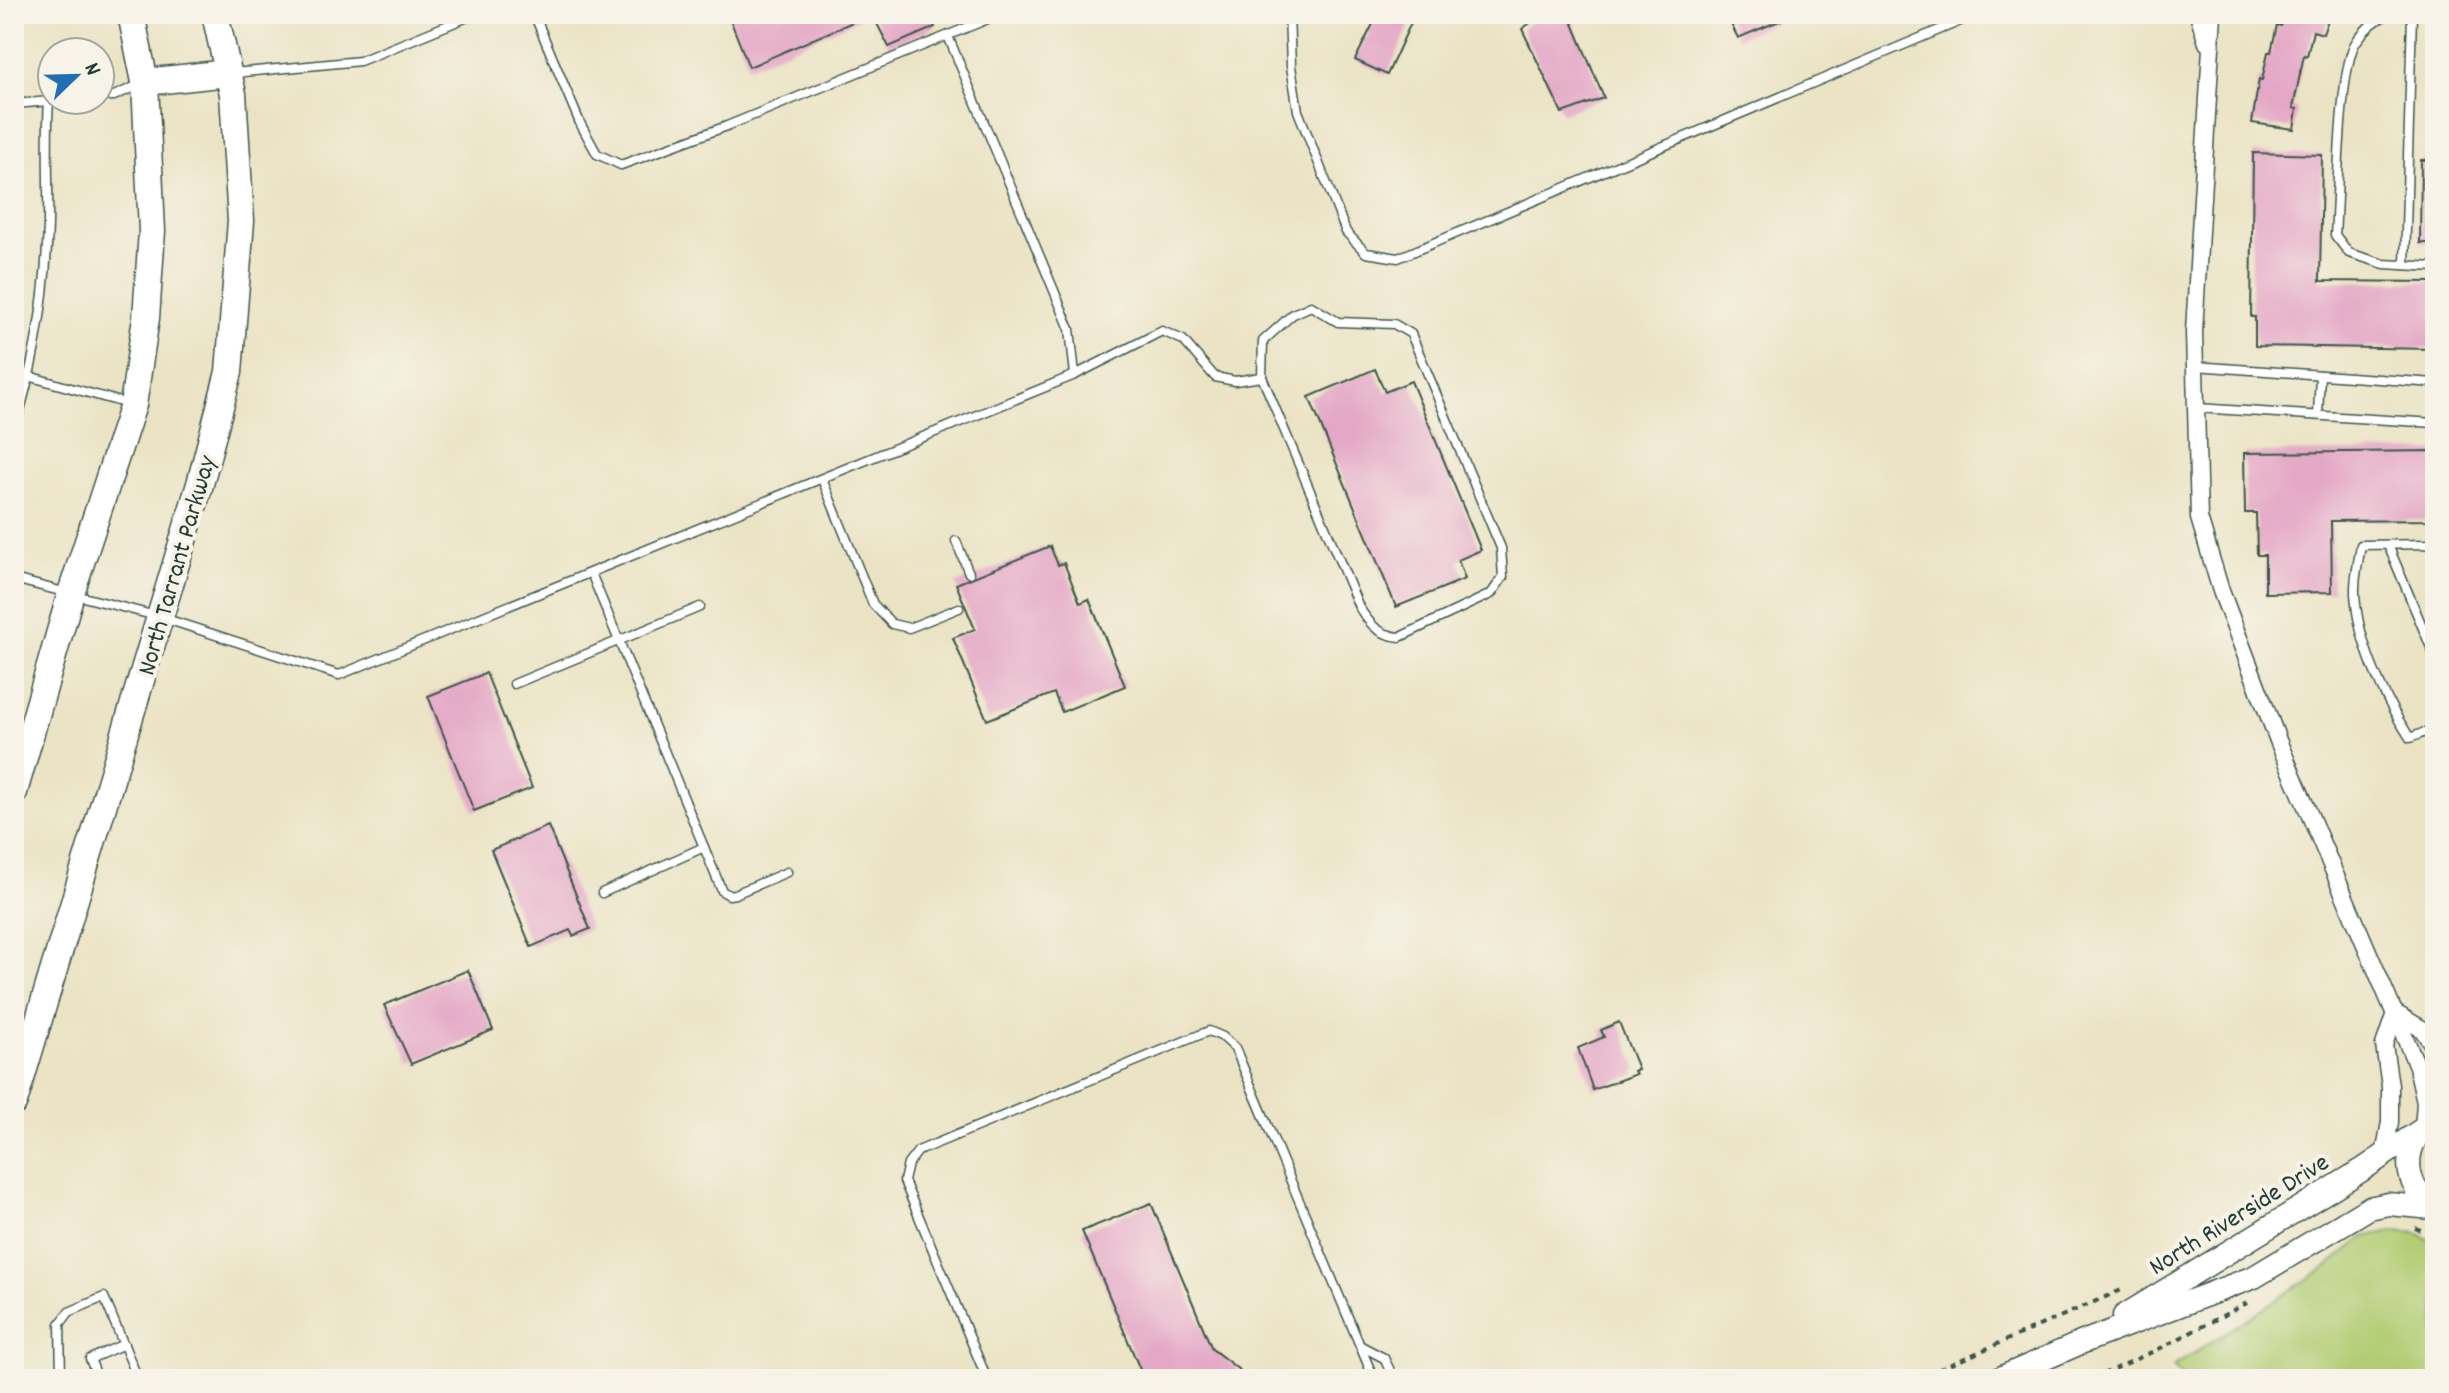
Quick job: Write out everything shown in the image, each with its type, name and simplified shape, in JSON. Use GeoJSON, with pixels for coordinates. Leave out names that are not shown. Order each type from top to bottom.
{"type":"FeatureCollection","features":[{"type":"Feature","properties":{"kind":"main road"},"geometry":{"type":"LineString","coordinates":[[14,792],[71,593],[133,405],[146,318],[152,231],[145,82],[131,14]]}},
{"type":"Feature","properties":{"kind":"main road","name":"North Tarrant Parkway"},"geometry":{"type":"LineString","coordinates":[[14,1102],[200,484],[229,372],[241,221],[233,94],[215,14]]}},
{"type":"Feature","properties":{"kind":"main road"},"geometry":{"type":"LineString","coordinates":[[145,82],[228,73]]}},
{"type":"Feature","properties":{"kind":"main road"},"geometry":{"type":"LineString","coordinates":[[2426,1126],[2412,1143],[2408,1158],[2409,1173],[2414,1188],[2434,1208]]}},
{"type":"Feature","properties":{"kind":"main road","name":"North Riverside Drive"},"geometry":{"type":"LineString","coordinates":[[1998,1379],[2040,1371],[2426,1126]]}},
{"type":"Feature","properties":{"kind":"main road","name":"North Riverside Drive"},"geometry":{"type":"LineString","coordinates":[[2083,1342],[2254,1277],[2369,1208],[2388,1204],[2434,1208]]}},
{"type":"Feature","properties":{"kind":"street"},"geometry":{"type":"LineString","coordinates":[[2198,14],[2210,54]]}},
{"type":"Feature","properties":{"kind":"street"},"geometry":{"type":"LineString","coordinates":[[2213,14],[2194,332],[2199,518],[2221,591],[2279,743],[2422,1082],[2426,1126]]}},
{"type":"Feature","properties":{"kind":"street"},"geometry":{"type":"LineString","coordinates":[[2395,1013],[2422,1029],[2435,1048]]}},
{"type":"Feature","properties":{"kind":"street"},"geometry":{"type":"LineString","coordinates":[[2384,1155],[2390,1122],[2390,1086],[2384,1045],[2395,1013]]}},
{"type":"Feature","properties":{"kind":"lane"},"geometry":{"type":"LineString","coordinates":[[228,73],[360,61],[475,14]]}},
{"type":"Feature","properties":{"kind":"lane"},"geometry":{"type":"LineString","coordinates":[[534,14],[580,123],[597,154],[621,165],[727,126],[1000,14]]}},
{"type":"Feature","properties":{"kind":"lane"},"geometry":{"type":"LineString","coordinates":[[1289,14],[1291,66],[1298,111],[1346,232],[1366,253],[1398,258],[1977,14]]}},
{"type":"Feature","properties":{"kind":"lane"},"geometry":{"type":"LineString","coordinates":[[2389,14],[2377,19],[2355,43],[2347,70],[2335,235],[2349,253],[2384,264],[2435,267]]}},
{"type":"Feature","properties":{"kind":"lane"},"geometry":{"type":"LineString","coordinates":[[2405,265],[2412,14]]}},
{"type":"Feature","properties":{"kind":"lane"},"geometry":{"type":"LineString","coordinates":[[948,36],[1070,329],[1075,375]]}},
{"type":"Feature","properties":{"kind":"lane"},"geometry":{"type":"LineString","coordinates":[[116,95],[145,82]]}},
{"type":"Feature","properties":{"kind":"lane"},"geometry":{"type":"LineString","coordinates":[[14,104],[36,102]]}},
{"type":"Feature","properties":{"kind":"lane"},"geometry":{"type":"LineString","coordinates":[[14,430],[31,376],[37,341],[48,226],[48,116]]}},
{"type":"Feature","properties":{"kind":"lane"},"geometry":{"type":"LineString","coordinates":[[1311,306],[1338,322],[1394,324],[1411,334],[1501,548],[1503,577],[1491,594],[1400,637],[1385,635],[1369,624],[1359,607],[1262,377],[1263,341],[1293,314],[1311,306]]}},
{"type":"Feature","properties":{"kind":"lane"},"geometry":{"type":"LineString","coordinates":[[14,579],[160,617],[339,675],[1075,375],[1162,331],[1183,340],[1215,377],[1235,381],[1262,377]]}},
{"type":"Feature","properties":{"kind":"lane"},"geometry":{"type":"LineString","coordinates":[[2195,366],[2435,383]]}},
{"type":"Feature","properties":{"kind":"lane"},"geometry":{"type":"LineString","coordinates":[[14,372],[133,405]]}},
{"type":"Feature","properties":{"kind":"lane"},"geometry":{"type":"LineString","coordinates":[[2318,415],[2320,375]]}},
{"type":"Feature","properties":{"kind":"lane"},"geometry":{"type":"LineString","coordinates":[[2196,408],[2435,423]]}},
{"type":"Feature","properties":{"kind":"lane"},"geometry":{"type":"LineString","coordinates":[[822,479],[873,604],[892,624],[909,628],[959,608]]}},
{"type":"Feature","properties":{"kind":"lane"},"geometry":{"type":"LineString","coordinates":[[956,541],[969,573]]}},
{"type":"Feature","properties":{"kind":"lane"},"geometry":{"type":"LineString","coordinates":[[2435,544],[2361,545],[2354,593],[2365,645],[2396,717],[2410,738],[2435,728]]}},
{"type":"Feature","properties":{"kind":"lane"},"geometry":{"type":"LineString","coordinates":[[2388,545],[2435,657]]}},
{"type":"Feature","properties":{"kind":"lane"},"geometry":{"type":"LineString","coordinates":[[591,573],[722,891],[729,895],[787,872]]}},
{"type":"Feature","properties":{"kind":"lane"},"geometry":{"type":"LineString","coordinates":[[514,684],[700,607]]}},
{"type":"Feature","properties":{"kind":"lane"},"geometry":{"type":"LineString","coordinates":[[602,893],[704,847]]}},
{"type":"Feature","properties":{"kind":"lane"},"geometry":{"type":"LineString","coordinates":[[987,1379],[904,1181],[908,1164],[918,1151],[1209,1031],[1223,1037],[1235,1048],[1374,1379]]}},
{"type":"Feature","properties":{"kind":"lane"},"geometry":{"type":"LineString","coordinates":[[61,1379],[60,1324],[69,1312],[104,1297],[138,1379]]}},
{"type":"Feature","properties":{"kind":"lane"},"geometry":{"type":"LineString","coordinates":[[98,1379],[90,1359],[124,1344]]}},
{"type":"Feature","properties":{"kind":"lane"},"geometry":{"type":"LineString","coordinates":[[1360,1345],[1384,1358],[1394,1379]]}},
{"type":"Feature","properties":{"kind":"path"},"geometry":{"type":"LineString","coordinates":[[2412,1228],[2435,1235]]}},
{"type":"Feature","properties":{"kind":"path"},"geometry":{"type":"LineString","coordinates":[[1917,1379],[2132,1286]]}},
{"type":"Feature","properties":{"kind":"path"},"geometry":{"type":"LineString","coordinates":[[2092,1379],[2163,1347],[2253,1299]]}},
{"type":"Feature","properties":{"kind":"green space"},"geometry":{"type":"Polygon","coordinates":[[[2392,1231],[2417,1233],[2435,1243],[2435,1379],[2185,1379],[2173,1367],[2328,1266],[2364,1237],[2392,1231]]]}},
{"type":"Feature","properties":{"kind":"building"},"geometry":{"type":"Polygon","coordinates":[[[728,14],[871,14],[749,67],[728,14]]]}},
{"type":"Feature","properties":{"kind":"building"},"geometry":{"type":"Polygon","coordinates":[[[872,14],[929,14],[935,27],[889,47],[872,14]]]}},
{"type":"Feature","properties":{"kind":"building"},"geometry":{"type":"Polygon","coordinates":[[[1378,14],[1415,14],[1387,75],[1355,60],[1378,14]]]}},
{"type":"Feature","properties":{"kind":"building"},"geometry":{"type":"Polygon","coordinates":[[[1530,14],[1569,14],[1604,98],[1562,113],[1522,29],[1533,21],[1530,14]]]}},
{"type":"Feature","properties":{"kind":"building"},"geometry":{"type":"Polygon","coordinates":[[[1726,14],[1796,14],[1738,38],[1726,14]]]}},
{"type":"Feature","properties":{"kind":"building"},"geometry":{"type":"Polygon","coordinates":[[[2273,14],[2330,14],[2323,34],[2313,31],[2307,56],[2304,55],[2293,108],[2297,109],[2294,129],[2252,123],[2259,79],[2262,80],[2277,25],[2281,26],[2283,20],[2273,14]]]}},
{"type":"Feature","properties":{"kind":"building"},"geometry":{"type":"Polygon","coordinates":[[[2253,153],[2322,155],[2320,281],[2435,282],[2435,349],[2255,346],[2255,317],[2251,317],[2253,153]]]}},
{"type":"Feature","properties":{"kind":"building"},"geometry":{"type":"Polygon","coordinates":[[[2421,160],[2435,160],[2435,243],[2420,243],[2421,160]]]}},
{"type":"Feature","properties":{"kind":"building"},"geometry":{"type":"Polygon","coordinates":[[[1375,369],[1385,392],[1411,381],[1481,550],[1458,560],[1465,579],[1396,607],[1309,397],[1375,369]]]}},
{"type":"Feature","properties":{"kind":"building"},"geometry":{"type":"Polygon","coordinates":[[[2435,451],[2435,520],[2331,521],[2332,592],[2265,593],[2265,555],[2257,555],[2256,513],[2245,513],[2244,453],[2435,451]]]}},
{"type":"Feature","properties":{"kind":"building"},"geometry":{"type":"Polygon","coordinates":[[[1050,546],[1058,565],[1064,563],[1080,603],[1089,599],[1125,686],[1062,712],[1054,693],[987,720],[953,638],[975,629],[956,584],[1050,546]]]}},
{"type":"Feature","properties":{"kind":"building"},"geometry":{"type":"Polygon","coordinates":[[[486,673],[532,788],[474,811],[428,696],[486,673]]]}},
{"type":"Feature","properties":{"kind":"building"},"geometry":{"type":"Polygon","coordinates":[[[548,826],[590,929],[573,936],[570,930],[531,947],[491,850],[548,826]]]}},
{"type":"Feature","properties":{"kind":"building"},"geometry":{"type":"Polygon","coordinates":[[[468,970],[493,1030],[411,1064],[384,1005],[468,970]]]}},
{"type":"Feature","properties":{"kind":"building"},"geometry":{"type":"Polygon","coordinates":[[[1619,1022],[1638,1069],[1634,1071],[1636,1074],[1593,1090],[1578,1048],[1604,1037],[1601,1030],[1619,1022]]]}},
{"type":"Feature","properties":{"kind":"building"},"geometry":{"type":"Polygon","coordinates":[[[1151,1203],[1212,1349],[1251,1379],[1144,1379],[1082,1231],[1151,1203]]]}}]}
